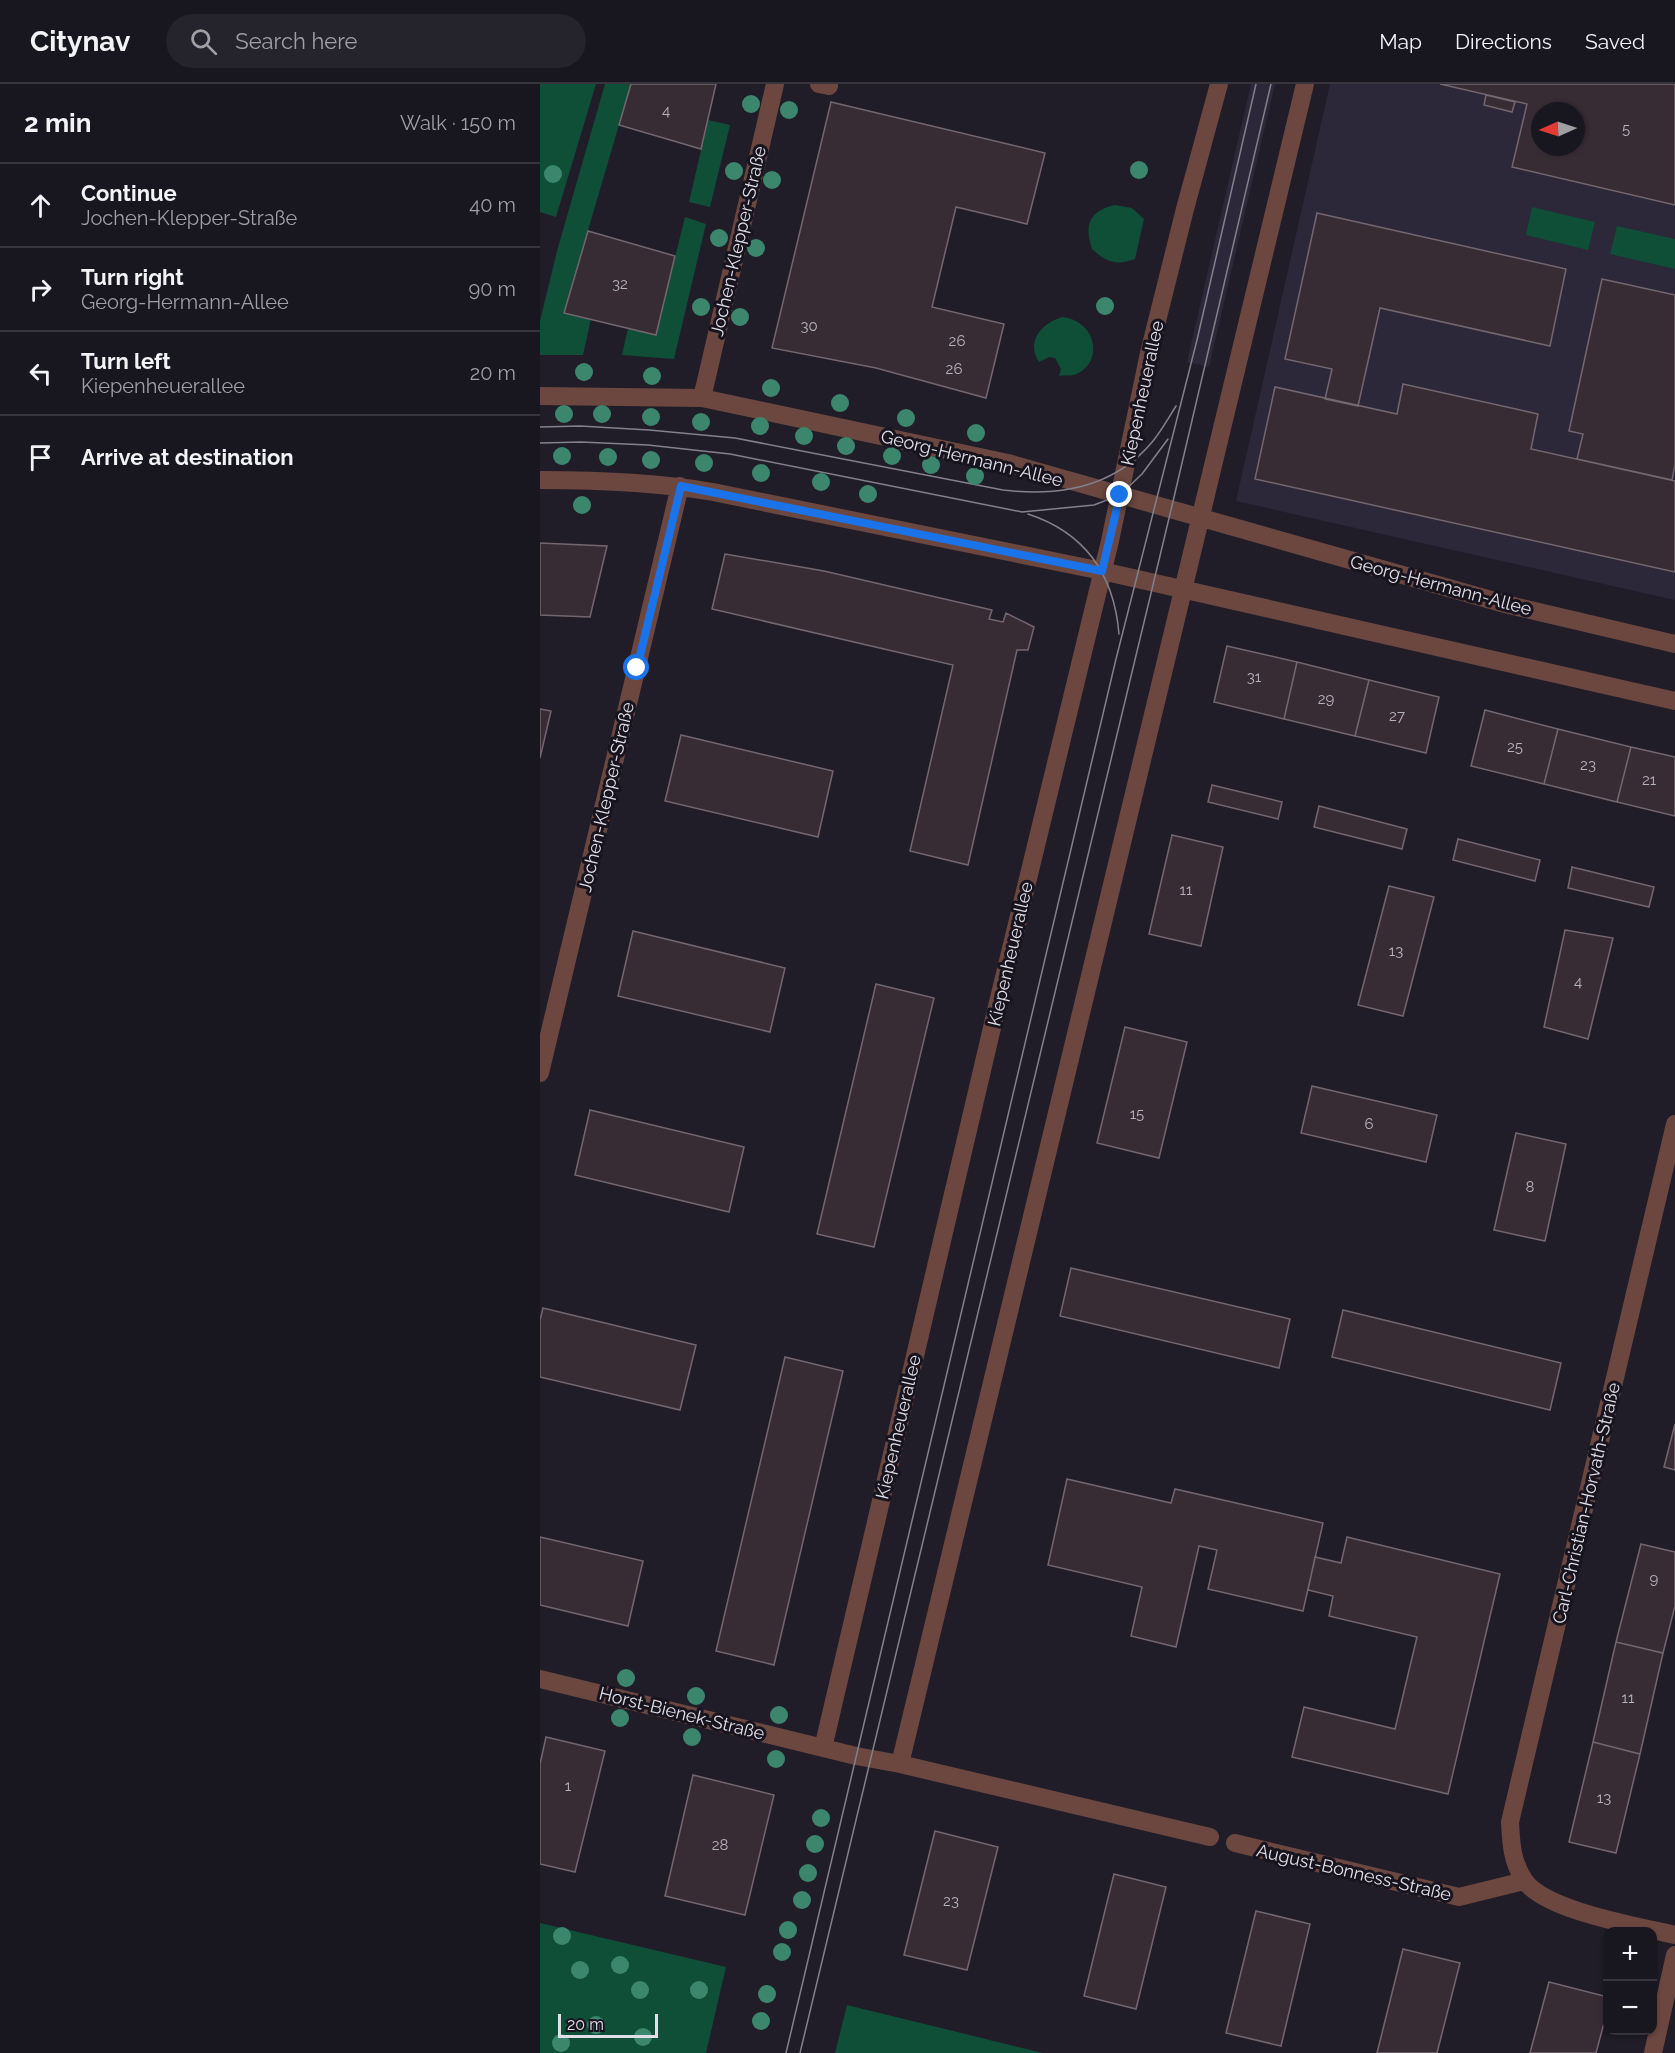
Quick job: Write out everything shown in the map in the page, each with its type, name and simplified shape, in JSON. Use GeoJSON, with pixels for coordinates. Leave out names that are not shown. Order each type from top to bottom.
{"type":"FeatureCollection","features":[{"type":"Feature","properties":{"kind":"street","name":"Jochen-Klepper-Straße"},"geometry":{"type":"LineString","coordinates":[[702,398],[775,84]]}},
{"type":"Feature","properties":{"kind":"street","name":"Kiepenheuerallee"},"geometry":{"type":"LineString","coordinates":[[823,1748],[1120,495],[1149,352],[1219,84]]}},
{"type":"Feature","properties":{"kind":"street"},"geometry":{"type":"LineString","coordinates":[[900,1764],[1305,84]]}},
{"type":"Feature","properties":{"kind":"street","name":"Georg-Hermann-Allee"},"geometry":{"type":"LineString","coordinates":[[540,396],[702,398],[1008,463],[1505,604],[1675,644]]}},
{"type":"Feature","properties":{"kind":"street"},"geometry":{"type":"LineString","coordinates":[[540,480],[584,480],[681,486],[1102,571],[1675,701]]}},
{"type":"Feature","properties":{"kind":"street","name":"Jochen-Klepper-Straße"},"geometry":{"type":"LineString","coordinates":[[540,1073],[681,486]]}},
{"type":"Feature","properties":{"kind":"street","name":"Carl-Christian-Horvath-Straße"},"geometry":{"type":"LineString","coordinates":[[1524,1881],[1512,1853],[1510,1822],[1675,1124]]}},
{"type":"Feature","properties":{"kind":"street","name":"Horst-Bienek-Straße"},"geometry":{"type":"LineString","coordinates":[[540,1679],[823,1748]]}},
{"type":"Feature","properties":{"kind":"street"},"geometry":{"type":"LineString","coordinates":[[823,1748],[1210,1837]]}},
{"type":"Feature","properties":{"kind":"street","name":"August-Bonness-Straße"},"geometry":{"type":"LineString","coordinates":[[1235,1844],[1459,1897],[1524,1881]]}},
{"type":"Feature","properties":{"kind":"street"},"geometry":{"type":"LineString","coordinates":[[1524,1881],[1542,1897],[1563,1907],[1675,1935]]}},
{"type":"Feature","properties":{"kind":"street"},"geometry":{"type":"LineString","coordinates":[[1653,2053],[1675,1955]]}},
{"type":"Feature","properties":{"kind":"shaded area"},"geometry":{"type":"Polygon","coordinates":[[[1251,84],[1275,84],[1209,367],[1187,362],[1251,84]]]}},
{"type":"Feature","properties":{"kind":"shaded area"},"geometry":{"type":"Polygon","coordinates":[[[1330,84],[1675,84],[1675,600],[1236,501],[1330,84]]]}},
{"type":"Feature","properties":{"kind":"green space"},"geometry":{"type":"Polygon","coordinates":[[[540,84],[596,84],[556,217],[540,212],[540,84]]]}},
{"type":"Feature","properties":{"kind":"green space"},"geometry":{"type":"Polygon","coordinates":[[[605,84],[631,84],[564,312],[591,319],[583,355],[540,355],[540,321],[557,251],[605,84]]]}},
{"type":"Feature","properties":{"kind":"green space"},"geometry":{"type":"Polygon","coordinates":[[[708,120],[730,125],[710,207],[689,202],[708,120]]]}},
{"type":"Feature","properties":{"kind":"green space"},"geometry":{"type":"Polygon","coordinates":[[[1115,205],[1132,208],[1144,219],[1135,259],[1112,262],[1092,249],[1089,233],[1091,220],[1099,211],[1115,205]]]}},
{"type":"Feature","properties":{"kind":"green space"},"geometry":{"type":"Polygon","coordinates":[[[1532,207],[1595,222],[1588,250],[1526,235],[1532,207]]]}},
{"type":"Feature","properties":{"kind":"green space"},"geometry":{"type":"Polygon","coordinates":[[[685,217],[706,224],[674,359],[622,355],[628,328],[656,334],[685,217]]]}},
{"type":"Feature","properties":{"kind":"green space"},"geometry":{"type":"Polygon","coordinates":[[[1617,226],[1675,239],[1675,269],[1610,254],[1617,226]]]}},
{"type":"Feature","properties":{"kind":"green space"},"geometry":{"type":"Polygon","coordinates":[[[1063,317],[1075,320],[1084,327],[1090,335],[1093,353],[1084,370],[1074,375],[1059,376],[1061,369],[1055,358],[1049,357],[1039,362],[1034,347],[1035,340],[1043,328],[1063,317]]]}},
{"type":"Feature","properties":{"kind":"green space"},"geometry":{"type":"Polygon","coordinates":[[[540,1923],[726,1967],[706,2053],[540,2053],[540,1923]]]}},
{"type":"Feature","properties":{"kind":"green space"},"geometry":{"type":"Polygon","coordinates":[[[847,2005],[1043,2053],[835,2053],[847,2005]]]}},
{"type":"Feature","properties":{"kind":"building"},"geometry":{"type":"Polygon","coordinates":[[[631,84],[716,84],[701,149],[619,125],[631,84]]]}},
{"type":"Feature","properties":{"kind":"building"},"geometry":{"type":"Polygon","coordinates":[[[1440,84],[1675,84],[1675,205],[1512,167],[1527,104],[1440,84]]]}},
{"type":"Feature","properties":{"kind":"building"},"geometry":{"type":"Polygon","coordinates":[[[1486,95],[1515,102],[1512,112],[1484,105],[1486,95]]]}},
{"type":"Feature","properties":{"kind":"building"},"geometry":{"type":"Polygon","coordinates":[[[831,102],[1045,153],[1027,224],[956,207],[932,307],[1004,324],[986,398],[876,368],[772,348],[831,102]]]}},
{"type":"Feature","properties":{"kind":"building"},"geometry":{"type":"Polygon","coordinates":[[[1317,213],[1566,269],[1550,346],[1380,308],[1358,406],[1325,399],[1332,369],[1285,359],[1317,213]]]}},
{"type":"Feature","properties":{"kind":"building"},"geometry":{"type":"Polygon","coordinates":[[[588,231],[675,256],[656,335],[564,313],[588,231]]]}},
{"type":"Feature","properties":{"kind":"building"},"geometry":{"type":"Polygon","coordinates":[[[1602,279],[1675,295],[1675,465],[1672,480],[1577,459],[1583,434],[1569,431],[1602,279]]]}},
{"type":"Feature","properties":{"kind":"building"},"geometry":{"type":"Polygon","coordinates":[[[1403,384],[1538,414],[1531,449],[1675,481],[1675,572],[1255,479],[1275,387],[1397,414],[1403,384]]]}},
{"type":"Feature","properties":{"kind":"building"},"geometry":{"type":"Polygon","coordinates":[[[540,543],[607,546],[590,617],[540,615],[540,543]]]}},
{"type":"Feature","properties":{"kind":"building"},"geometry":{"type":"Polygon","coordinates":[[[725,554],[824,571],[992,610],[989,619],[1003,622],[1006,613],[1034,627],[1028,650],[1017,650],[968,865],[910,851],[953,665],[712,609],[725,554]]]}},
{"type":"Feature","properties":{"kind":"building"},"geometry":{"type":"Polygon","coordinates":[[[1227,646],[1297,662],[1284,719],[1214,702],[1227,646]]]}},
{"type":"Feature","properties":{"kind":"building"},"geometry":{"type":"Polygon","coordinates":[[[1297,662],[1369,680],[1355,736],[1284,719],[1297,662]]]}},
{"type":"Feature","properties":{"kind":"building"},"geometry":{"type":"Polygon","coordinates":[[[1369,680],[1439,697],[1426,753],[1355,736],[1369,680]]]}},
{"type":"Feature","properties":{"kind":"building"},"geometry":{"type":"Polygon","coordinates":[[[540,709],[551,711],[540,758],[540,709]]]}},
{"type":"Feature","properties":{"kind":"building"},"geometry":{"type":"Polygon","coordinates":[[[1485,710],[1558,729],[1544,784],[1471,766],[1485,710]]]}},
{"type":"Feature","properties":{"kind":"building"},"geometry":{"type":"Polygon","coordinates":[[[1558,729],[1631,747],[1617,802],[1544,784],[1558,729]]]}},
{"type":"Feature","properties":{"kind":"building"},"geometry":{"type":"Polygon","coordinates":[[[681,735],[833,771],[818,837],[665,801],[681,735]]]}},
{"type":"Feature","properties":{"kind":"building"},"geometry":{"type":"Polygon","coordinates":[[[1631,747],[1675,757],[1675,816],[1617,802],[1631,747]]]}},
{"type":"Feature","properties":{"kind":"building"},"geometry":{"type":"Polygon","coordinates":[[[1212,785],[1282,802],[1278,819],[1208,802],[1212,785]]]}},
{"type":"Feature","properties":{"kind":"building"},"geometry":{"type":"Polygon","coordinates":[[[1319,806],[1407,829],[1402,849],[1314,827],[1319,806]]]}},
{"type":"Feature","properties":{"kind":"building"},"geometry":{"type":"Polygon","coordinates":[[[1172,835],[1223,847],[1201,946],[1149,934],[1172,835]]]}},
{"type":"Feature","properties":{"kind":"building"},"geometry":{"type":"Polygon","coordinates":[[[1458,839],[1540,860],[1535,881],[1453,860],[1458,839]]]}},
{"type":"Feature","properties":{"kind":"building"},"geometry":{"type":"Polygon","coordinates":[[[1572,867],[1654,887],[1649,907],[1568,888],[1572,867]]]}},
{"type":"Feature","properties":{"kind":"building"},"geometry":{"type":"Polygon","coordinates":[[[1389,886],[1434,897],[1403,1016],[1358,1005],[1389,886]]]}},
{"type":"Feature","properties":{"kind":"building"},"geometry":{"type":"Polygon","coordinates":[[[1565,930],[1613,938],[1588,1039],[1544,1027],[1565,930]]]}},
{"type":"Feature","properties":{"kind":"building"},"geometry":{"type":"Polygon","coordinates":[[[633,931],[785,968],[770,1032],[618,996],[633,931]]]}},
{"type":"Feature","properties":{"kind":"building"},"geometry":{"type":"Polygon","coordinates":[[[876,984],[934,998],[874,1247],[817,1234],[876,984]]]}},
{"type":"Feature","properties":{"kind":"building"},"geometry":{"type":"Polygon","coordinates":[[[1125,1027],[1187,1042],[1159,1158],[1097,1143],[1125,1027]]]}},
{"type":"Feature","properties":{"kind":"building"},"geometry":{"type":"Polygon","coordinates":[[[1312,1086],[1437,1115],[1426,1162],[1301,1133],[1312,1086]]]}},
{"type":"Feature","properties":{"kind":"building"},"geometry":{"type":"Polygon","coordinates":[[[590,1110],[744,1147],[729,1212],[575,1175],[590,1110]]]}},
{"type":"Feature","properties":{"kind":"building"},"geometry":{"type":"Polygon","coordinates":[[[1516,1133],[1566,1144],[1545,1241],[1494,1230],[1516,1133]]]}},
{"type":"Feature","properties":{"kind":"building"},"geometry":{"type":"Polygon","coordinates":[[[1071,1268],[1290,1319],[1279,1368],[1060,1316],[1071,1268]]]}},
{"type":"Feature","properties":{"kind":"building"},"geometry":{"type":"Polygon","coordinates":[[[543,1308],[696,1345],[680,1410],[540,1377],[540,1320],[543,1308]]]}},
{"type":"Feature","properties":{"kind":"building"},"geometry":{"type":"Polygon","coordinates":[[[1343,1310],[1561,1363],[1550,1410],[1332,1357],[1343,1310]]]}},
{"type":"Feature","properties":{"kind":"building"},"geometry":{"type":"Polygon","coordinates":[[[785,1357],[843,1371],[774,1665],[716,1651],[785,1357]]]}},
{"type":"Feature","properties":{"kind":"building"},"geometry":{"type":"Polygon","coordinates":[[[1675,1424],[1675,1470],[1664,1467],[1675,1424]]]}},
{"type":"Feature","properties":{"kind":"building"},"geometry":{"type":"Polygon","coordinates":[[[1067,1479],[1171,1503],[1175,1489],[1323,1523],[1303,1611],[1208,1589],[1217,1550],[1199,1546],[1176,1647],[1131,1636],[1142,1587],[1048,1565],[1067,1479]]]}},
{"type":"Feature","properties":{"kind":"building"},"geometry":{"type":"Polygon","coordinates":[[[540,1537],[643,1561],[628,1626],[540,1605],[540,1537]]]}},
{"type":"Feature","properties":{"kind":"building"},"geometry":{"type":"Polygon","coordinates":[[[1347,1537],[1500,1574],[1448,1794],[1292,1757],[1304,1707],[1395,1729],[1417,1637],[1329,1616],[1333,1596],[1308,1590],[1315,1557],[1341,1563],[1347,1537]]]}},
{"type":"Feature","properties":{"kind":"building"},"geometry":{"type":"Polygon","coordinates":[[[1641,1544],[1675,1552],[1675,1606],[1663,1653],[1616,1642],[1641,1544]]]}},
{"type":"Feature","properties":{"kind":"building"},"geometry":{"type":"Polygon","coordinates":[[[1616,1642],[1663,1653],[1640,1754],[1593,1742],[1616,1642]]]}},
{"type":"Feature","properties":{"kind":"building"},"geometry":{"type":"Polygon","coordinates":[[[546,1737],[605,1751],[575,1872],[540,1864],[540,1764],[546,1737]]]}},
{"type":"Feature","properties":{"kind":"building"},"geometry":{"type":"Polygon","coordinates":[[[1593,1742],[1640,1754],[1616,1853],[1569,1842],[1593,1742]]]}},
{"type":"Feature","properties":{"kind":"building"},"geometry":{"type":"Polygon","coordinates":[[[693,1775],[774,1795],[745,1915],[665,1896],[693,1775]]]}},
{"type":"Feature","properties":{"kind":"building"},"geometry":{"type":"Polygon","coordinates":[[[935,1831],[998,1847],[967,1970],[904,1955],[935,1831]]]}},
{"type":"Feature","properties":{"kind":"building"},"geometry":{"type":"Polygon","coordinates":[[[1114,1874],[1166,1887],[1136,2009],[1084,1996],[1114,1874]]]}},
{"type":"Feature","properties":{"kind":"building"},"geometry":{"type":"Polygon","coordinates":[[[1256,1911],[1310,1924],[1281,2046],[1226,2033],[1256,1911]]]}},
{"type":"Feature","properties":{"kind":"building"},"geometry":{"type":"Polygon","coordinates":[[[1403,1949],[1460,1963],[1437,2053],[1377,2053],[1403,1949]]]}},
{"type":"Feature","properties":{"kind":"building"},"geometry":{"type":"Polygon","coordinates":[[[1549,1982],[1603,1996],[1603,2027],[1596,2053],[1530,2053],[1549,1982]]]}},
{"type":"Feature","properties":{"kind":"tram line"},"geometry":{"type":"LineString","coordinates":[[786,2053],[1116,659],[1197,340],[1256,84]]}},
{"type":"Feature","properties":{"kind":"tram line"},"geometry":{"type":"LineString","coordinates":[[800,2053],[1171,510],[1271,84]]}},
{"type":"Feature","properties":{"kind":"tram line"},"geometry":{"type":"LineString","coordinates":[[540,427],[580,426],[735,438],[1003,490],[1045,492],[1085,485],[1104,479],[1122,469],[1138,457],[1153,441],[1176,406]]}},
{"type":"Feature","properties":{"kind":"tram line"},"geometry":{"type":"LineString","coordinates":[[540,443],[648,445],[730,454],[1022,512],[1094,505],[1120,495],[1142,474],[1168,439]]}},
{"type":"Feature","properties":{"kind":"tram line"},"geometry":{"type":"LineString","coordinates":[[1028,514],[1066,532],[1093,559],[1111,593],[1119,634]]}},
{"type":"Feature","properties":{"kind":"route"},"geometry":{"type":"LineString","coordinates":[[637,668],[681,486],[1102,571],[1120,495]]}}]}
